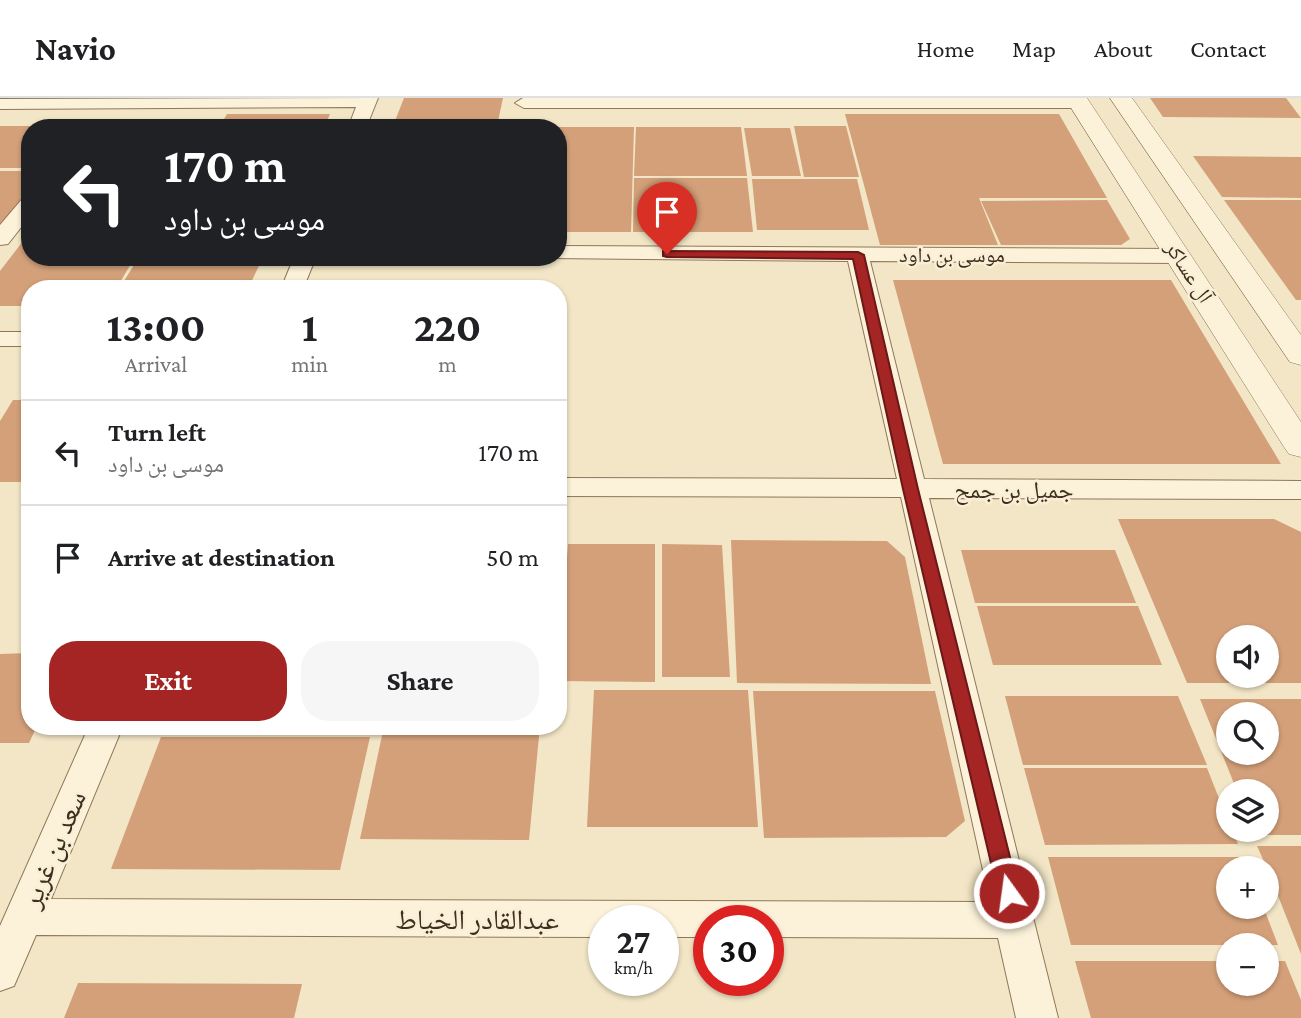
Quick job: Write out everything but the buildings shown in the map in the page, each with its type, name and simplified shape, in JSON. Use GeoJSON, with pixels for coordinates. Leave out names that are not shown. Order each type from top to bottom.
{"type":"FeatureCollection","features":[{"type":"Feature","properties":{"kind":"street","name":"آل عساكر"},"geometry":{"type":"LineString","coordinates":[[1121,98],[1301,356]]}},
{"type":"Feature","properties":{"kind":"street"},"geometry":{"type":"LineString","coordinates":[[0,104],[368,100],[361,119]]}},
{"type":"Feature","properties":{"kind":"street","name":"آل عساكر"},"geometry":{"type":"LineString","coordinates":[[1078,101],[1301,447]]}},
{"type":"Feature","properties":{"kind":"street"},"geometry":{"type":"LineString","coordinates":[[523,105],[1078,101]]}},
{"type":"Feature","properties":{"kind":"street"},"geometry":{"type":"LineString","coordinates":[[97,119],[108,104]]}},
{"type":"Feature","properties":{"kind":"street"},"geometry":{"type":"LineString","coordinates":[[1102,136],[1147,137]]}},
{"type":"Feature","properties":{"kind":"street"},"geometry":{"type":"LineString","coordinates":[[0,239],[21,213]]}},
{"type":"Feature","properties":{"kind":"street","name":"موسى بن داود"},"geometry":{"type":"LineString","coordinates":[[567,253],[1178,256]]}},
{"type":"Feature","properties":{"kind":"street"},"geometry":{"type":"LineString","coordinates":[[858,255],[1037,1018]]}},
{"type":"Feature","properties":{"kind":"street"},"geometry":{"type":"LineString","coordinates":[[0,339],[21,339]]}},
{"type":"Feature","properties":{"kind":"street","name":"جميل بن جمح"},"geometry":{"type":"LineString","coordinates":[[567,487],[1301,490]]}},
{"type":"Feature","properties":{"kind":"street","name":"سعد بن غرير"},"geometry":{"type":"LineString","coordinates":[[0,972],[102,735]]}},
{"type":"Feature","properties":{"kind":"street","name":"عبدالقادر الخياط"},"geometry":{"type":"LineString","coordinates":[[23,918],[1015,920]]}},
{"type":"Feature","properties":{"kind":"route"},"geometry":{"type":"LineString","coordinates":[[667,254],[858,255],[911,489],[1009,893]]}}]}
